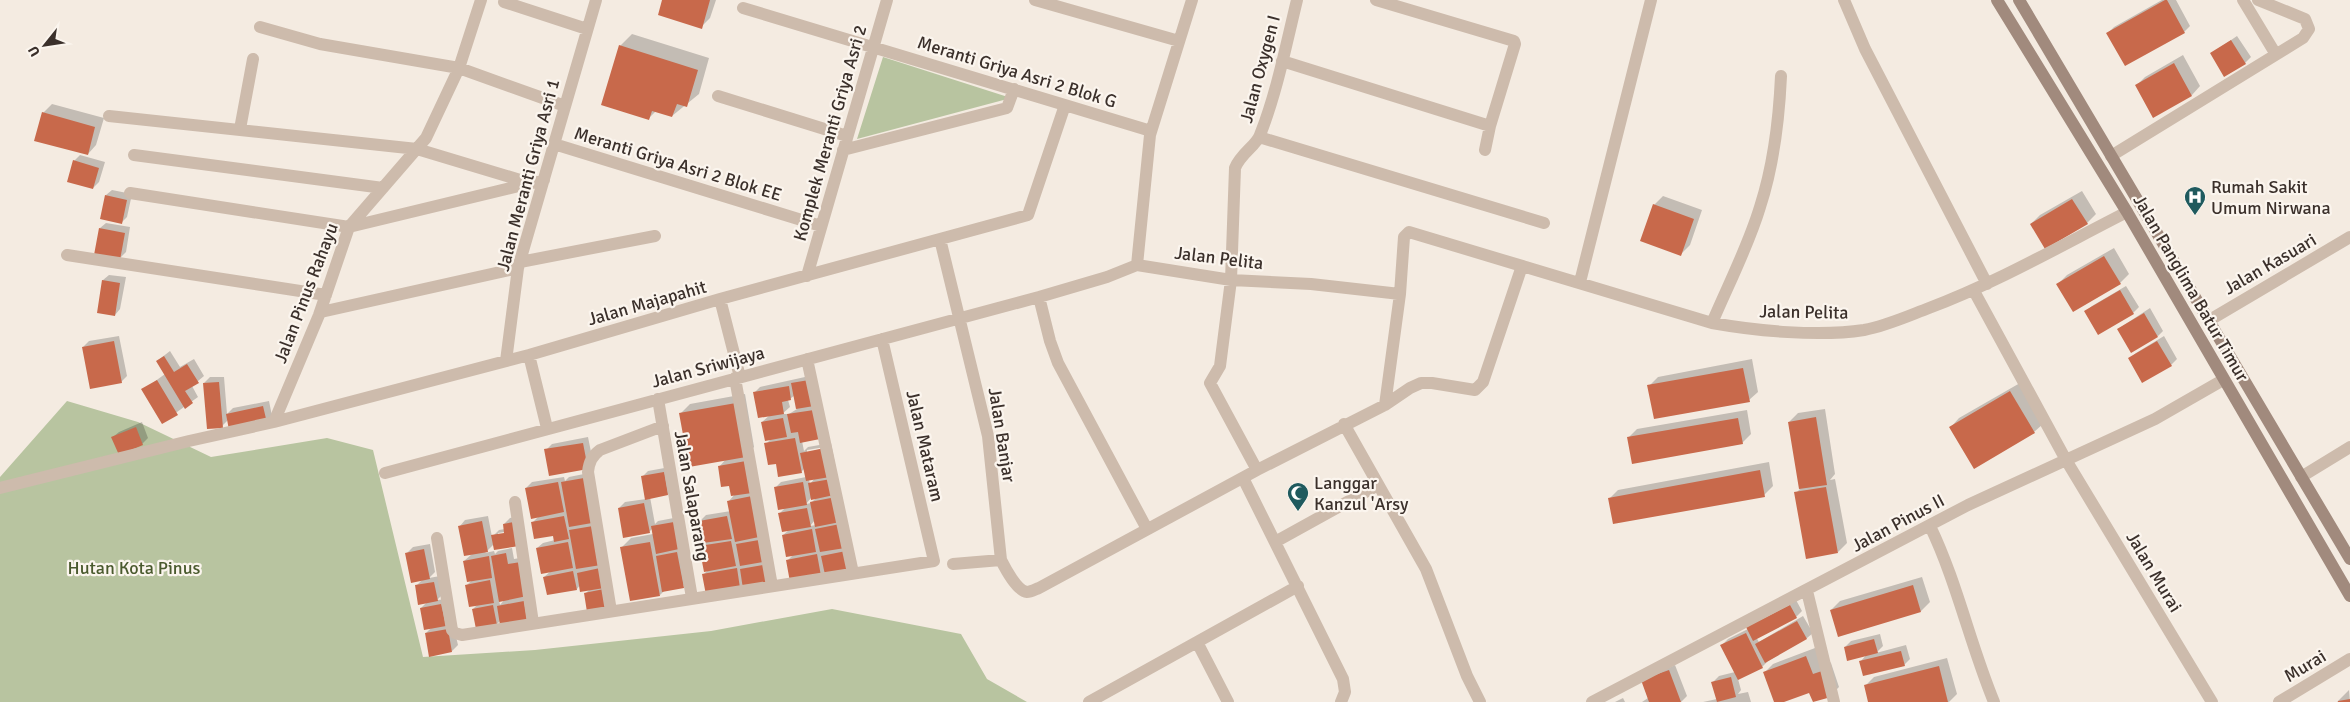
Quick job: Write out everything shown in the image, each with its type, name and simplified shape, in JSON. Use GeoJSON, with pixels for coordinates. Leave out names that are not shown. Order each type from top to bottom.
{"type":"FeatureCollection","features":[{"type":"Feature","properties":{"kind":"main road","name":"Jalan Panglima Batur Timur"},"geometry":{"type":"LineString","coordinates":[[1997,0],[2127,212],[2350,596]]}},
{"type":"Feature","properties":{"kind":"main road","name":"Jalan Panglima Batur Timur"},"geometry":{"type":"LineString","coordinates":[[2019,0],[2350,559]]}},
{"type":"Feature","properties":{"kind":"main road"},"geometry":{"type":"LineString","coordinates":[[2315,536],[2331,527]]}},
{"type":"Feature","properties":{"kind":"street","name":"Jalan Pinus Rahayu"},"geometry":{"type":"LineString","coordinates":[[274,422],[319,315],[348,227],[426,138],[460,68],[480,0]]}},
{"type":"Feature","properties":{"kind":"street","name":"Jalan Meranti Griya Asri 1"},"geometry":{"type":"LineString","coordinates":[[506,361],[519,265],[596,0]]}},
{"type":"Feature","properties":{"kind":"street","name":"Komplek Meranti Griya Asri 2"},"geometry":{"type":"LineString","coordinates":[[806,276],[887,0]]}},
{"type":"Feature","properties":{"kind":"street"},"geometry":{"type":"LineString","coordinates":[[1035,0],[1179,41]]}},
{"type":"Feature","properties":{"kind":"street"},"geometry":{"type":"LineString","coordinates":[[1147,529],[1058,363],[1050,341],[1039,297],[1106,277],[1137,264],[1151,131],[1192,0]]}},
{"type":"Feature","properties":{"kind":"street","name":"Jalan Oxygen I"},"geometry":{"type":"LineString","coordinates":[[1231,280],[1235,168],[1238,159],[1259,137],[1282,61],[1297,0]]}},
{"type":"Feature","properties":{"kind":"street"},"geometry":{"type":"LineString","coordinates":[[1376,0],[1514,41],[1515,44],[1490,126],[1485,150]]}},
{"type":"Feature","properties":{"kind":"street"},"geometry":{"type":"LineString","coordinates":[[1580,282],[1651,0]]}},
{"type":"Feature","properties":{"kind":"street"},"geometry":{"type":"LineString","coordinates":[[1844,0],[1866,49],[1987,284]]}},
{"type":"Feature","properties":{"kind":"street"},"geometry":{"type":"LineString","coordinates":[[2243,0],[2275,53]]}},
{"type":"Feature","properties":{"kind":"street"},"geometry":{"type":"LineString","coordinates":[[2111,156],[2275,53],[2303,38],[2309,29],[2308,24],[2300,15],[2258,0]]}},
{"type":"Feature","properties":{"kind":"street"},"geometry":{"type":"LineString","coordinates":[[504,2],[587,29]]}},
{"type":"Feature","properties":{"kind":"street","name":"Meranti Griya Asri 2 Blok G"},"geometry":{"type":"LineString","coordinates":[[743,8],[1151,131]]}},
{"type":"Feature","properties":{"kind":"street"},"geometry":{"type":"LineString","coordinates":[[260,27],[320,44],[460,68],[565,106]]}},
{"type":"Feature","properties":{"kind":"street"},"geometry":{"type":"LineString","coordinates":[[240,129],[253,59]]}},
{"type":"Feature","properties":{"kind":"street"},"geometry":{"type":"LineString","coordinates":[[1282,61],[1490,126]]}},
{"type":"Feature","properties":{"kind":"street"},"geometry":{"type":"LineString","coordinates":[[1712,323],[1760,210],[1766,190],[1778,125],[1781,76]]}},
{"type":"Feature","properties":{"kind":"street"},"geometry":{"type":"LineString","coordinates":[[843,150],[1007,108],[1014,89]]}},
{"type":"Feature","properties":{"kind":"street"},"geometry":{"type":"LineString","coordinates":[[718,96],[847,136]]}},
{"type":"Feature","properties":{"kind":"street","name":"Jalan Majapahit"},"geometry":{"type":"LineString","coordinates":[[0,488],[274,422],[529,356],[720,299],[1028,215],[1065,105]]}},
{"type":"Feature","properties":{"kind":"street"},"geometry":{"type":"LineString","coordinates":[[108,116],[240,129],[417,150],[530,183]]}},
{"type":"Feature","properties":{"kind":"street"},"geometry":{"type":"LineString","coordinates":[[1259,137],[1544,223]]}},
{"type":"Feature","properties":{"kind":"street","name":"Meranti Griya Asri 2 Blok EE"},"geometry":{"type":"LineString","coordinates":[[554,144],[821,226]]}},
{"type":"Feature","properties":{"kind":"street"},"geometry":{"type":"LineString","coordinates":[[134,155],[383,188]]}},
{"type":"Feature","properties":{"kind":"street"},"geometry":{"type":"LineString","coordinates":[[130,193],[348,227],[544,180]]}},
{"type":"Feature","properties":{"kind":"street","name":"Jalan Pelita"},"geometry":{"type":"LineString","coordinates":[[1137,264],[1231,280],[1310,284],[1400,294],[1404,237],[1409,232],[1712,323],[1745,329],[1835,332],[1864,330],[1890,323],[1974,290],[2127,212]]}},
{"type":"Feature","properties":{"kind":"street"},"geometry":{"type":"LineString","coordinates":[[319,315],[321,312],[519,265],[655,236]]}},
{"type":"Feature","properties":{"kind":"street","name":"Jalan Kasuari"},"geometry":{"type":"LineString","coordinates":[[2208,321],[2350,237]]}},
{"type":"Feature","properties":{"kind":"street","name":"Jalan Banjar"},"geometry":{"type":"LineString","coordinates":[[940,239],[988,436],[1001,560]]}},
{"type":"Feature","properties":{"kind":"street"},"geometry":{"type":"LineString","coordinates":[[67,255],[326,295]]}},
{"type":"Feature","properties":{"kind":"street"},"geometry":{"type":"LineString","coordinates":[[953,564],[1001,560],[1008,574],[1022,590],[1028,592],[1039,588],[1344,424],[1385,405],[1422,383],[1475,390],[1483,382],[1522,266]]}},
{"type":"Feature","properties":{"kind":"street"},"geometry":{"type":"LineString","coordinates":[[1231,280],[1220,366],[1210,383],[1257,470]]}},
{"type":"Feature","properties":{"kind":"street","name":"Jalan Murai"},"geometry":{"type":"LineString","coordinates":[[1974,290],[2066,460],[2212,702]]}},
{"type":"Feature","properties":{"kind":"street"},"geometry":{"type":"LineString","coordinates":[[1385,405],[1400,294]]}},
{"type":"Feature","properties":{"kind":"street","name":"Jalan Sriwijaya"},"geometry":{"type":"LineString","coordinates":[[385,473],[1039,297]]}},
{"type":"Feature","properties":{"kind":"street"},"geometry":{"type":"LineString","coordinates":[[720,299],[737,378],[772,586]]}},
{"type":"Feature","properties":{"kind":"street","name":"Jalan Mataram"},"geometry":{"type":"LineString","coordinates":[[853,573],[934,561],[882,339]]}},
{"type":"Feature","properties":{"kind":"street"},"geometry":{"type":"LineString","coordinates":[[529,356],[548,428]]}},
{"type":"Feature","properties":{"kind":"street"},"geometry":{"type":"LineString","coordinates":[[438,538],[453,632],[462,635],[853,573],[806,359]]}},
{"type":"Feature","properties":{"kind":"street","name":"Jalan Pinus II"},"geometry":{"type":"LineString","coordinates":[[1592,702],[1968,505],[2156,419],[2223,380]]}},
{"type":"Feature","properties":{"kind":"street","name":"Jalan Salaparang"},"geometry":{"type":"LineString","coordinates":[[658,399],[692,598]]}},
{"type":"Feature","properties":{"kind":"street"},"geometry":{"type":"LineString","coordinates":[[1344,424],[1426,569],[1467,676],[1480,702]]}},
{"type":"Feature","properties":{"kind":"street"},"geometry":{"type":"LineString","coordinates":[[611,611],[588,472],[589,464],[594,455],[600,450],[662,426]]}},
{"type":"Feature","properties":{"kind":"street"},"geometry":{"type":"LineString","coordinates":[[2301,477],[2350,448]]}},
{"type":"Feature","properties":{"kind":"street"},"geometry":{"type":"LineString","coordinates":[[1243,478],[1343,679],[1345,692],[1341,702]]}},
{"type":"Feature","properties":{"kind":"street"},"geometry":{"type":"LineString","coordinates":[[1275,542],[1378,485]]}},
{"type":"Feature","properties":{"kind":"street"},"geometry":{"type":"LineString","coordinates":[[515,502],[533,623]]}},
{"type":"Feature","properties":{"kind":"street"},"geometry":{"type":"LineString","coordinates":[[1930,526],[1946,558],[1964,620],[1994,702]]}},
{"type":"Feature","properties":{"kind":"street"},"geometry":{"type":"LineString","coordinates":[[1089,702],[1298,586]]}},
{"type":"Feature","properties":{"kind":"street"},"geometry":{"type":"LineString","coordinates":[[1808,590],[1834,702]]}},
{"type":"Feature","properties":{"kind":"street"},"geometry":{"type":"LineString","coordinates":[[1197,642],[1228,702]]}},
{"type":"Feature","properties":{"kind":"street","name":"Murai"},"geometry":{"type":"LineString","coordinates":[[2279,702],[2350,659]]}},
{"type":"Feature","properties":{"kind":"green space"},"geometry":{"type":"Polygon","coordinates":[[[883,57],[1011,98],[857,139],[883,57]]]}},
{"type":"Feature","properties":{"kind":"green space","name":"Hutan Kota Pinus"},"geometry":{"type":"Polygon","coordinates":[[[67,401],[138,422],[211,457],[327,438],[373,450],[423,657],[535,650],[711,631],[832,609],[961,634],[987,679],[1027,702],[0,702],[0,477],[67,401]]]}},
{"type":"Feature","properties":{"kind":"building"},"geometry":{"type":"Polygon","coordinates":[[[662,0],[710,0],[702,29],[658,15],[662,0]]]}},
{"type":"Feature","properties":{"kind":"building"},"geometry":{"type":"Polygon","coordinates":[[[2167,0],[2185,33],[2125,66],[2106,33],[2167,0]]]}},
{"type":"Feature","properties":{"kind":"building"},"geometry":{"type":"Polygon","coordinates":[[[2231,40],[2246,64],[2224,77],[2210,53],[2231,40]]]}},
{"type":"Feature","properties":{"kind":"building"},"geometry":{"type":"Polygon","coordinates":[[[619,45],[698,70],[687,107],[677,104],[672,117],[652,111],[649,120],[601,105],[619,45]]]}},
{"type":"Feature","properties":{"kind":"building"},"geometry":{"type":"Polygon","coordinates":[[[2174,63],[2192,96],[2153,118],[2135,85],[2174,63]]]}},
{"type":"Feature","properties":{"kind":"building"},"geometry":{"type":"Polygon","coordinates":[[[42,112],[95,127],[88,155],[34,141],[42,112]]]}},
{"type":"Feature","properties":{"kind":"building"},"geometry":{"type":"Polygon","coordinates":[[[73,160],[99,168],[93,189],[67,182],[73,160]]]}},
{"type":"Feature","properties":{"kind":"building"},"geometry":{"type":"Polygon","coordinates":[[[105,195],[127,200],[122,224],[100,219],[105,195]]]}},
{"type":"Feature","properties":{"kind":"building"},"geometry":{"type":"Polygon","coordinates":[[[2072,199],[2088,224],[2045,249],[2030,224],[2072,199]]]}},
{"type":"Feature","properties":{"kind":"building"},"geometry":{"type":"Polygon","coordinates":[[[1653,204],[1694,219],[1681,256],[1640,241],[1653,204]]]}},
{"type":"Feature","properties":{"kind":"building"},"geometry":{"type":"Polygon","coordinates":[[[99,228],[125,233],[120,260],[94,255],[99,228]]]}},
{"type":"Feature","properties":{"kind":"building"},"geometry":{"type":"Polygon","coordinates":[[[2104,256],[2121,284],[2073,312],[2056,284],[2104,256]]]}},
{"type":"Feature","properties":{"kind":"building"},"geometry":{"type":"Polygon","coordinates":[[[102,280],[120,283],[115,316],[97,313],[102,280]]]}},
{"type":"Feature","properties":{"kind":"building"},"geometry":{"type":"Polygon","coordinates":[[[2120,290],[2134,314],[2098,335],[2084,311],[2120,290]]]}},
{"type":"Feature","properties":{"kind":"building"},"geometry":{"type":"Polygon","coordinates":[[[2144,313],[2158,337],[2131,353],[2117,329],[2144,313]]]}},
{"type":"Feature","properties":{"kind":"building"},"geometry":{"type":"Polygon","coordinates":[[[114,341],[122,383],[90,389],[82,347],[114,341]]]}},
{"type":"Feature","properties":{"kind":"building"},"geometry":{"type":"Polygon","coordinates":[[[2157,341],[2172,366],[2142,383],[2128,358],[2157,341]]]}},
{"type":"Feature","properties":{"kind":"building"},"geometry":{"type":"Polygon","coordinates":[[[164,356],[174,372],[187,364],[199,383],[185,391],[193,403],[185,409],[156,361],[164,356]]]}},
{"type":"Feature","properties":{"kind":"building"},"geometry":{"type":"Polygon","coordinates":[[[1743,368],[1750,402],[1654,419],[1647,385],[1743,368]]]}},
{"type":"Feature","properties":{"kind":"building"},"geometry":{"type":"Polygon","coordinates":[[[157,380],[178,415],[162,424],[141,389],[157,380]]]}},
{"type":"Feature","properties":{"kind":"building"},"geometry":{"type":"Polygon","coordinates":[[[809,380],[814,406],[796,409],[791,383],[809,380]]]}},
{"type":"Feature","properties":{"kind":"building"},"geometry":{"type":"Polygon","coordinates":[[[219,382],[223,428],[207,429],[203,383],[219,382]]]}},
{"type":"Feature","properties":{"kind":"building"},"geometry":{"type":"Polygon","coordinates":[[[789,386],[791,400],[782,402],[784,414],[758,418],[753,392],[789,386]]]}},
{"type":"Feature","properties":{"kind":"building"},"geometry":{"type":"Polygon","coordinates":[[[2010,391],[2035,433],[1974,469],[1949,427],[2010,391]]]}},
{"type":"Feature","properties":{"kind":"building"},"geometry":{"type":"Polygon","coordinates":[[[736,403],[746,457],[689,467],[679,413],[736,403]]]}},
{"type":"Feature","properties":{"kind":"building"},"geometry":{"type":"Polygon","coordinates":[[[263,406],[267,423],[229,430],[226,414],[263,406]]]}},
{"type":"Feature","properties":{"kind":"building"},"geometry":{"type":"Polygon","coordinates":[[[814,410],[820,439],[800,443],[798,432],[791,433],[787,414],[814,410]]]}},
{"type":"Feature","properties":{"kind":"building"},"geometry":{"type":"Polygon","coordinates":[[[1816,417],[1827,485],[1799,489],[1788,422],[1816,417]]]}},
{"type":"Feature","properties":{"kind":"building"},"geometry":{"type":"Polygon","coordinates":[[[783,418],[787,437],[765,441],[761,422],[783,418]]]}},
{"type":"Feature","properties":{"kind":"building"},"geometry":{"type":"Polygon","coordinates":[[[1738,418],[1743,444],[1632,464],[1627,437],[1738,418]]]}},
{"type":"Feature","properties":{"kind":"building"},"geometry":{"type":"Polygon","coordinates":[[[136,427],[143,445],[119,455],[111,437],[136,427]]]}},
{"type":"Feature","properties":{"kind":"building"},"geometry":{"type":"Polygon","coordinates":[[[795,438],[802,473],[778,477],[776,464],[768,465],[764,443],[795,438]]]}},
{"type":"Feature","properties":{"kind":"building"},"geometry":{"type":"Polygon","coordinates":[[[583,443],[588,469],[549,476],[544,449],[583,443]]]}},
{"type":"Feature","properties":{"kind":"building"},"geometry":{"type":"Polygon","coordinates":[[[825,448],[830,477],[806,481],[800,453],[825,448]]]}},
{"type":"Feature","properties":{"kind":"building"},"geometry":{"type":"Polygon","coordinates":[[[746,461],[752,493],[731,496],[729,486],[721,487],[718,466],[746,461]]]}},
{"type":"Feature","properties":{"kind":"building"},"geometry":{"type":"Polygon","coordinates":[[[1760,470],[1765,497],[1613,524],[1608,498],[1760,470]]]}},
{"type":"Feature","properties":{"kind":"building"},"geometry":{"type":"Polygon","coordinates":[[[664,472],[668,495],[645,500],[641,476],[664,472]]]}},
{"type":"Feature","properties":{"kind":"building"},"geometry":{"type":"Polygon","coordinates":[[[584,478],[592,523],[569,527],[561,482],[584,478]]]}},
{"type":"Feature","properties":{"kind":"building"},"geometry":{"type":"Polygon","coordinates":[[[831,479],[834,495],[811,500],[808,483],[831,479]]]}},
{"type":"Feature","properties":{"kind":"building"},"geometry":{"type":"Polygon","coordinates":[[[558,482],[564,512],[531,519],[525,488],[558,482]]]}},
{"type":"Feature","properties":{"kind":"building"},"geometry":{"type":"Polygon","coordinates":[[[803,482],[807,505],[778,510],[774,487],[803,482]]]}},
{"type":"Feature","properties":{"kind":"building"},"geometry":{"type":"Polygon","coordinates":[[[1826,487],[1838,553],[1806,559],[1794,492],[1826,487]]]}},
{"type":"Feature","properties":{"kind":"building"},"geometry":{"type":"Polygon","coordinates":[[[752,496],[759,537],[735,542],[727,501],[752,496]]]}},
{"type":"Feature","properties":{"kind":"building"},"geometry":{"type":"Polygon","coordinates":[[[836,497],[840,522],[815,527],[810,502],[836,497]]]}},
{"type":"Feature","properties":{"kind":"building"},"geometry":{"type":"Polygon","coordinates":[[[644,503],[650,533],[623,538],[618,508],[644,503]]]}},
{"type":"Feature","properties":{"kind":"building"},"geometry":{"type":"Polygon","coordinates":[[[807,508],[811,527],[782,532],[778,513],[807,508]]]}},
{"type":"Feature","properties":{"kind":"building"},"geometry":{"type":"Polygon","coordinates":[[[564,516],[569,539],[554,542],[553,536],[534,539],[531,522],[564,516]]]}},
{"type":"Feature","properties":{"kind":"building"},"geometry":{"type":"Polygon","coordinates":[[[727,516],[732,539],[703,543],[699,521],[727,516]]]}},
{"type":"Feature","properties":{"kind":"building"},"geometry":{"type":"Polygon","coordinates":[[[482,521],[488,552],[464,556],[458,526],[482,521]]]}},
{"type":"Feature","properties":{"kind":"building"},"geometry":{"type":"Polygon","coordinates":[[[514,522],[519,546],[494,550],[491,535],[504,533],[503,524],[514,522]]]}},
{"type":"Feature","properties":{"kind":"building"},"geometry":{"type":"Polygon","coordinates":[[[674,522],[679,549],[656,554],[651,526],[674,522]]]}},
{"type":"Feature","properties":{"kind":"building"},"geometry":{"type":"Polygon","coordinates":[[[840,524],[845,548],[820,552],[815,529],[840,524]]]}},
{"type":"Feature","properties":{"kind":"building"},"geometry":{"type":"Polygon","coordinates":[[[593,526],[601,565],[576,569],[569,530],[593,526]]]}},
{"type":"Feature","properties":{"kind":"building"},"geometry":{"type":"Polygon","coordinates":[[[812,529],[816,552],[786,557],[782,535],[812,529]]]}},
{"type":"Feature","properties":{"kind":"building"},"geometry":{"type":"Polygon","coordinates":[[[759,540],[763,562],[740,566],[736,544],[759,540]]]}},
{"type":"Feature","properties":{"kind":"building"},"geometry":{"type":"Polygon","coordinates":[[[731,541],[736,566],[704,572],[699,546],[731,541]]]}},
{"type":"Feature","properties":{"kind":"building"},"geometry":{"type":"Polygon","coordinates":[[[568,542],[573,568],[541,574],[536,548],[568,542]]]}},
{"type":"Feature","properties":{"kind":"building"},"geometry":{"type":"Polygon","coordinates":[[[650,542],[660,596],[630,601],[620,547],[650,542]]]}},
{"type":"Feature","properties":{"kind":"building"},"geometry":{"type":"Polygon","coordinates":[[[424,549],[430,579],[411,583],[405,553],[424,549]]]}},
{"type":"Feature","properties":{"kind":"building"},"geometry":{"type":"Polygon","coordinates":[[[846,551],[849,571],[825,575],[821,556],[846,551]]]}},
{"type":"Feature","properties":{"kind":"building"},"geometry":{"type":"Polygon","coordinates":[[[677,552],[684,588],[662,592],[656,556],[677,552]]]}},
{"type":"Feature","properties":{"kind":"building"},"geometry":{"type":"Polygon","coordinates":[[[506,553],[508,564],[521,562],[527,596],[499,602],[491,556],[506,553]]]}},
{"type":"Feature","properties":{"kind":"building"},"geometry":{"type":"Polygon","coordinates":[[[817,554],[821,576],[790,582],[786,560],[817,554]]]}},
{"type":"Feature","properties":{"kind":"building"},"geometry":{"type":"Polygon","coordinates":[[[489,556],[492,578],[467,582],[463,561],[489,556]]]}},
{"type":"Feature","properties":{"kind":"building"},"geometry":{"type":"Polygon","coordinates":[[[763,565],[767,584],[743,589],[740,569],[763,565]]]}},
{"type":"Feature","properties":{"kind":"building"},"geometry":{"type":"Polygon","coordinates":[[[600,568],[604,588],[580,592],[577,573],[600,568]]]}},
{"type":"Feature","properties":{"kind":"building"},"geometry":{"type":"Polygon","coordinates":[[[737,568],[740,588],[706,595],[702,574],[737,568]]]}},
{"type":"Feature","properties":{"kind":"building"},"geometry":{"type":"Polygon","coordinates":[[[573,571],[577,590],[547,595],[543,577],[573,571]]]}},
{"type":"Feature","properties":{"kind":"building"},"geometry":{"type":"Polygon","coordinates":[[[490,580],[494,603],[469,607],[465,585],[490,580]]]}},
{"type":"Feature","properties":{"kind":"building"},"geometry":{"type":"Polygon","coordinates":[[[434,582],[438,601],[418,605],[415,585],[434,582]]]}},
{"type":"Feature","properties":{"kind":"building"},"geometry":{"type":"Polygon","coordinates":[[[1913,585],[1921,612],[1838,637],[1830,610],[1913,585]]]}},
{"type":"Feature","properties":{"kind":"building"},"geometry":{"type":"Polygon","coordinates":[[[604,589],[608,608],[587,612],[584,593],[604,589]]]}},
{"type":"Feature","properties":{"kind":"building"},"geometry":{"type":"Polygon","coordinates":[[[524,601],[527,620],[500,625],[497,606],[524,601]]]}},
{"type":"Feature","properties":{"kind":"building"},"geometry":{"type":"Polygon","coordinates":[[[441,604],[446,626],[424,630],[420,608],[441,604]]]}},
{"type":"Feature","properties":{"kind":"building"},"geometry":{"type":"Polygon","coordinates":[[[493,605],[497,625],[476,629],[472,609],[493,605]]]}},
{"type":"Feature","properties":{"kind":"building"},"geometry":{"type":"Polygon","coordinates":[[[1790,605],[1797,618],[1753,641],[1746,627],[1790,605]]]}},
{"type":"Feature","properties":{"kind":"building"},"geometry":{"type":"Polygon","coordinates":[[[1797,621],[1807,639],[1765,663],[1755,644],[1797,621]]]}},
{"type":"Feature","properties":{"kind":"building"},"geometry":{"type":"Polygon","coordinates":[[[448,629],[452,652],[429,657],[425,633],[448,629]]]}},
{"type":"Feature","properties":{"kind":"building"},"geometry":{"type":"Polygon","coordinates":[[[1746,633],[1763,668],[1738,680],[1720,645],[1746,633]]]}},
{"type":"Feature","properties":{"kind":"building"},"geometry":{"type":"Polygon","coordinates":[[[1874,639],[1878,653],[1847,661],[1844,647],[1874,639]]]}},
{"type":"Feature","properties":{"kind":"building"},"geometry":{"type":"Polygon","coordinates":[[[1901,651],[1905,666],[1863,676],[1859,661],[1901,651]]]}},
{"type":"Feature","properties":{"kind":"building"},"geometry":{"type":"Polygon","coordinates":[[[1806,656],[1813,674],[1822,671],[1831,697],[1813,702],[1809,693],[1784,702],[1774,702],[1763,672],[1806,656]]]}},
{"type":"Feature","properties":{"kind":"building"},"geometry":{"type":"Polygon","coordinates":[[[1939,666],[1948,702],[1868,702],[1864,685],[1939,666]]]}},
{"type":"Feature","properties":{"kind":"building"},"geometry":{"type":"Polygon","coordinates":[[[1669,670],[1681,702],[1649,702],[1641,680],[1669,670]]]}},
{"type":"Feature","properties":{"kind":"building"},"geometry":{"type":"Polygon","coordinates":[[[1731,677],[1736,697],[1717,702],[1711,682],[1731,677]]]}},
{"type":"Feature","properties":{"kind":"building"},"geometry":{"type":"Polygon","coordinates":[[[2350,699],[2350,702],[2338,702],[2338,701],[2350,699]]]}},
{"type":"Feature","properties":{"kind":"place","name":"Rumah Sakit Umum Nirwana"},"geometry":{"type":"Point","coordinates":[2195,216]}},
{"type":"Feature","properties":{"kind":"place","name":"Langgar Kanzul 'Arsy"},"geometry":{"type":"Point","coordinates":[1298,512]}}]}
